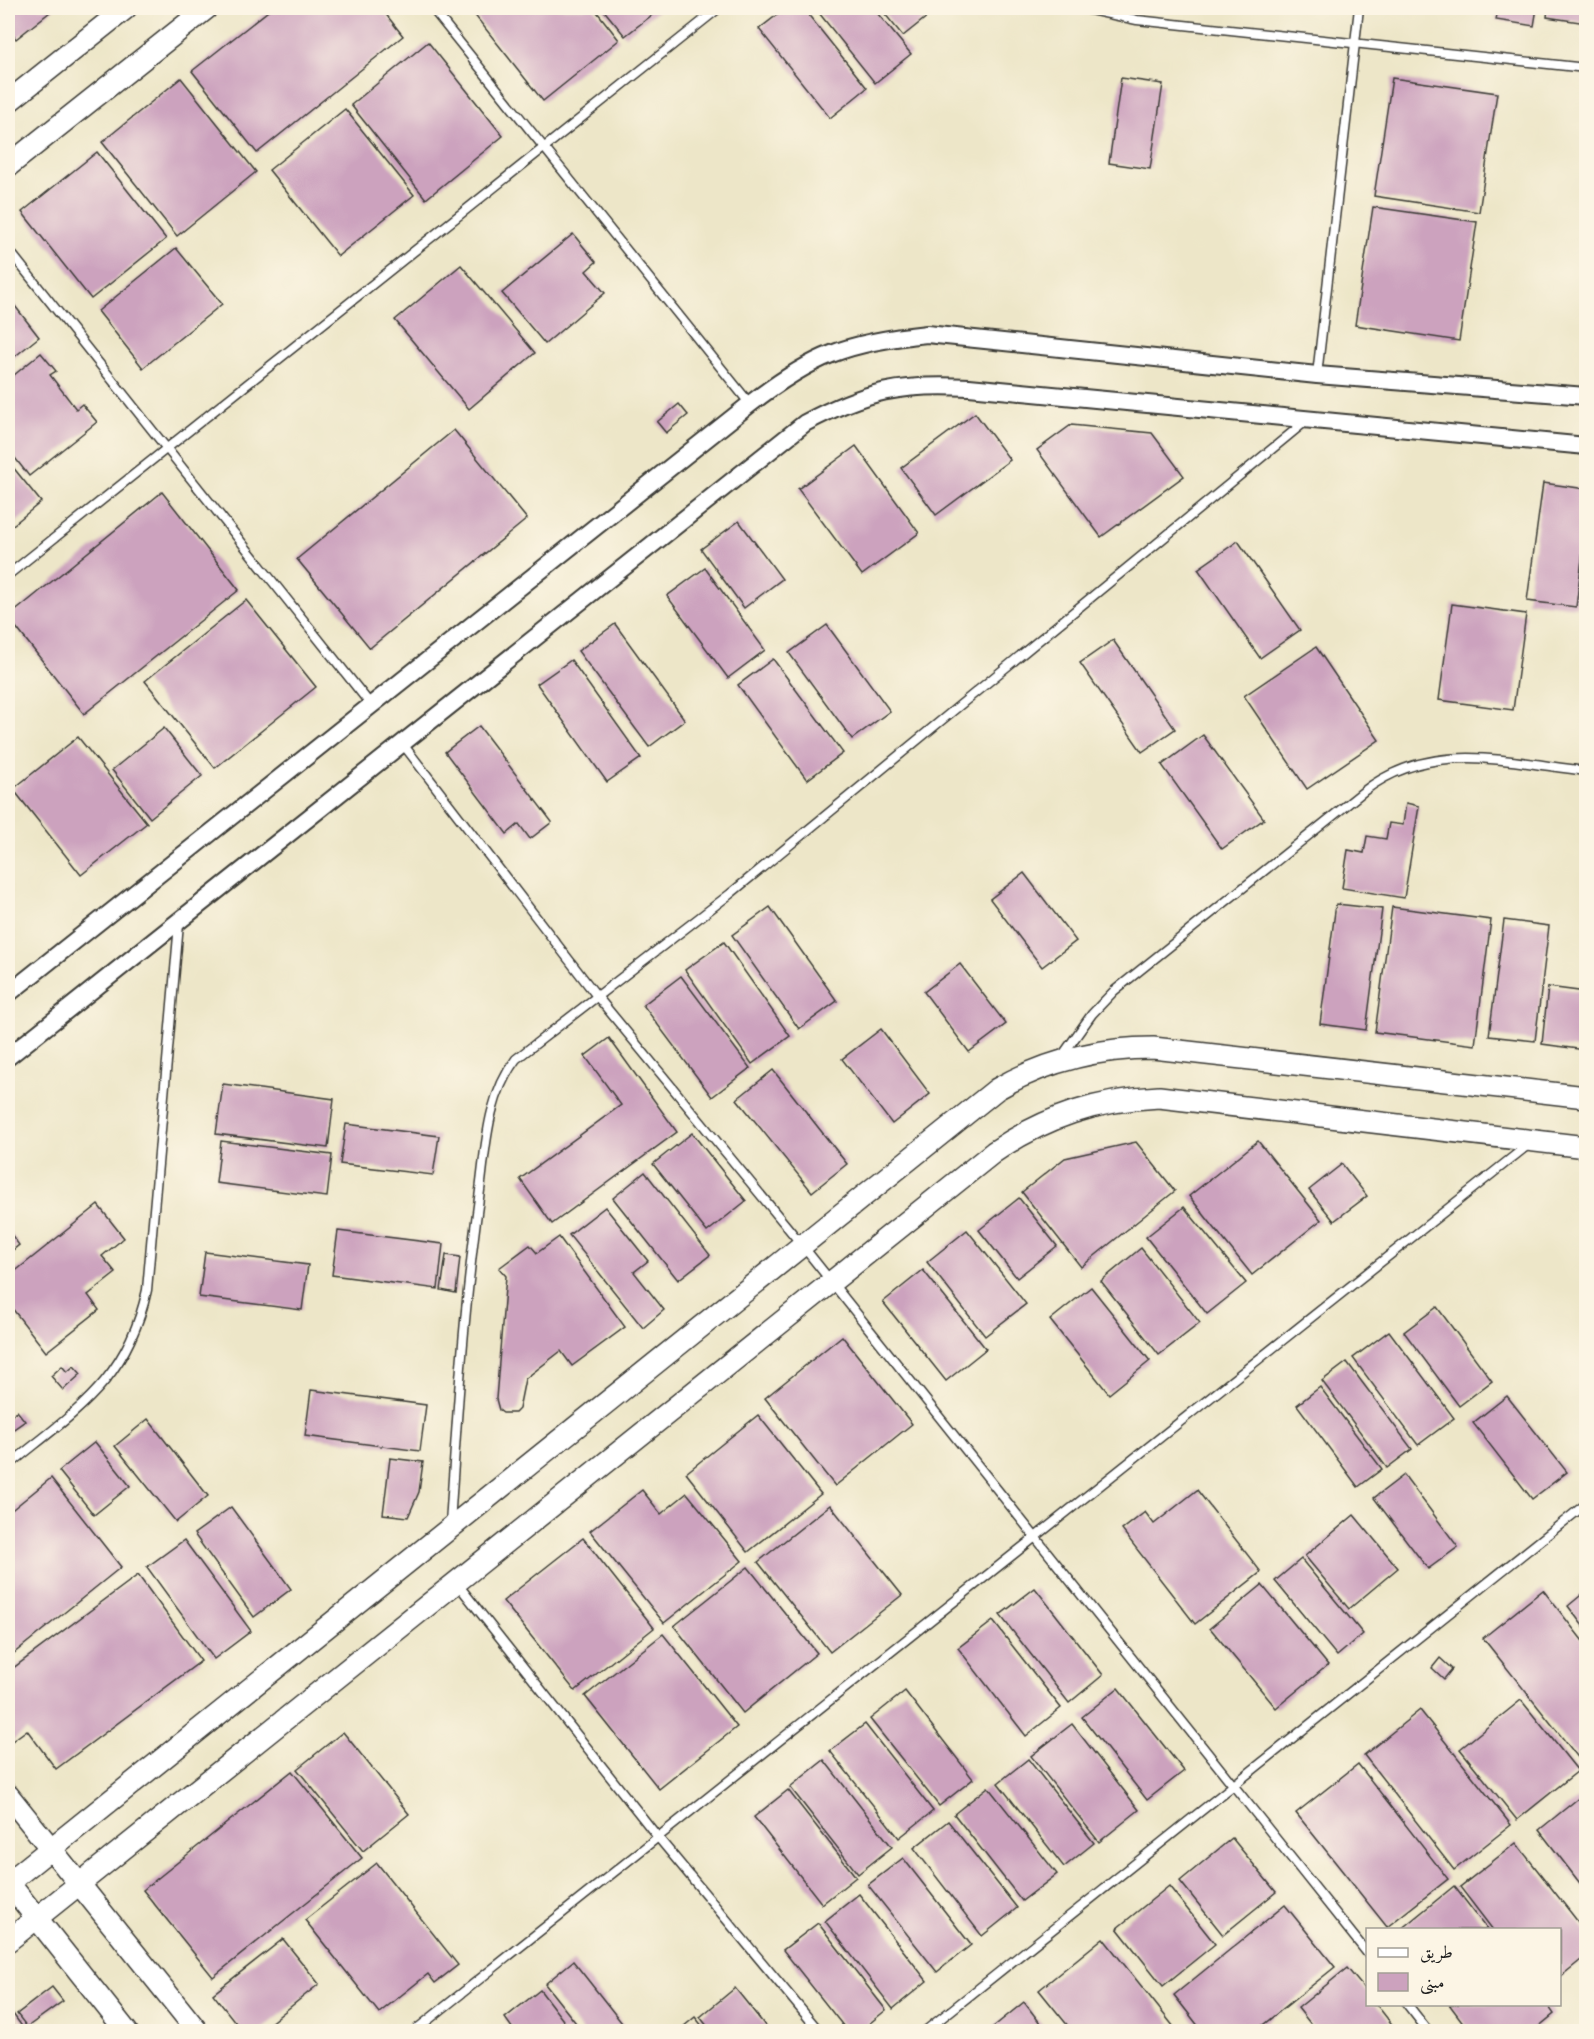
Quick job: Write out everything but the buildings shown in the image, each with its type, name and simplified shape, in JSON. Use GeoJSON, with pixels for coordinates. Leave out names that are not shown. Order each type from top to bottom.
{"type":"FeatureCollection","features":[{"type":"Feature","properties":{"kind":"street"},"geometry":{"type":"LineString","coordinates":[[8,102],[126,8]]}},
{"type":"Feature","properties":{"kind":"street"},"geometry":{"type":"LineString","coordinates":[[8,166],[207,8]]}},
{"type":"Feature","properties":{"kind":"street"},"geometry":{"type":"LineString","coordinates":[[8,994],[750,404],[789,374],[832,352],[879,339],[927,334],[1317,375],[1587,396]]}},
{"type":"Feature","properties":{"kind":"street"},"geometry":{"type":"LineString","coordinates":[[8,1057],[805,423],[843,403],[884,390],[927,384],[1587,447]]}},
{"type":"Feature","properties":{"kind":"street"},"geometry":{"type":"LineString","coordinates":[[127,2031],[8,1883],[997,1089],[1059,1061],[1106,1050],[1153,1048],[1587,1097]]}},
{"type":"Feature","properties":{"kind":"street"},"geometry":{"type":"LineString","coordinates":[[8,1941],[1015,1137],[1060,1115],[1108,1102],[1158,1097],[1587,1147]]}},
{"type":"Feature","properties":{"kind":"street"},"geometry":{"type":"LineString","coordinates":[[8,1794],[198,2031]]}},
{"type":"Feature","properties":{"kind":"lane"},"geometry":{"type":"LineString","coordinates":[[432,8],[750,404]]}},
{"type":"Feature","properties":{"kind":"lane"},"geometry":{"type":"LineString","coordinates":[[8,575],[719,8]]}},
{"type":"Feature","properties":{"kind":"lane"},"geometry":{"type":"LineString","coordinates":[[1081,8],[1137,20],[1587,68]]}},
{"type":"Feature","properties":{"kind":"lane"},"geometry":{"type":"LineString","coordinates":[[1317,375],[1359,8]]}},
{"type":"Feature","properties":{"kind":"lane"},"geometry":{"type":"LineString","coordinates":[[8,249],[371,705]]}},
{"type":"Feature","properties":{"kind":"lane"},"geometry":{"type":"LineString","coordinates":[[449,1531],[466,1286],[495,1095],[516,1059],[596,995],[730,894],[1306,420]]}},
{"type":"Feature","properties":{"kind":"lane"},"geometry":{"type":"LineString","coordinates":[[402,743],[596,995],[802,1245],[1366,1952]]}},
{"type":"Feature","properties":{"kind":"lane"},"geometry":{"type":"LineString","coordinates":[[1059,1061],[1075,1035],[1114,991],[1364,791],[1392,772],[1423,761],[1456,757],[1587,771]]}},
{"type":"Feature","properties":{"kind":"lane"},"geometry":{"type":"LineString","coordinates":[[8,1466],[95,1395],[108,1380],[129,1347],[143,1309],[147,1290],[179,920]]}},
{"type":"Feature","properties":{"kind":"lane"},"geometry":{"type":"LineString","coordinates":[[413,2031],[1533,1141]]}},
{"type":"Feature","properties":{"kind":"lane"},"geometry":{"type":"LineString","coordinates":[[924,2031],[1587,1504]]}},
{"type":"Feature","properties":{"kind":"lane"},"geometry":{"type":"LineString","coordinates":[[456,1582],[657,1836],[820,2031]]}},
{"type":"Feature","properties":{"kind":"lane"},"geometry":{"type":"LineString","coordinates":[[1409,2006],[1429,2031]]}}]}
